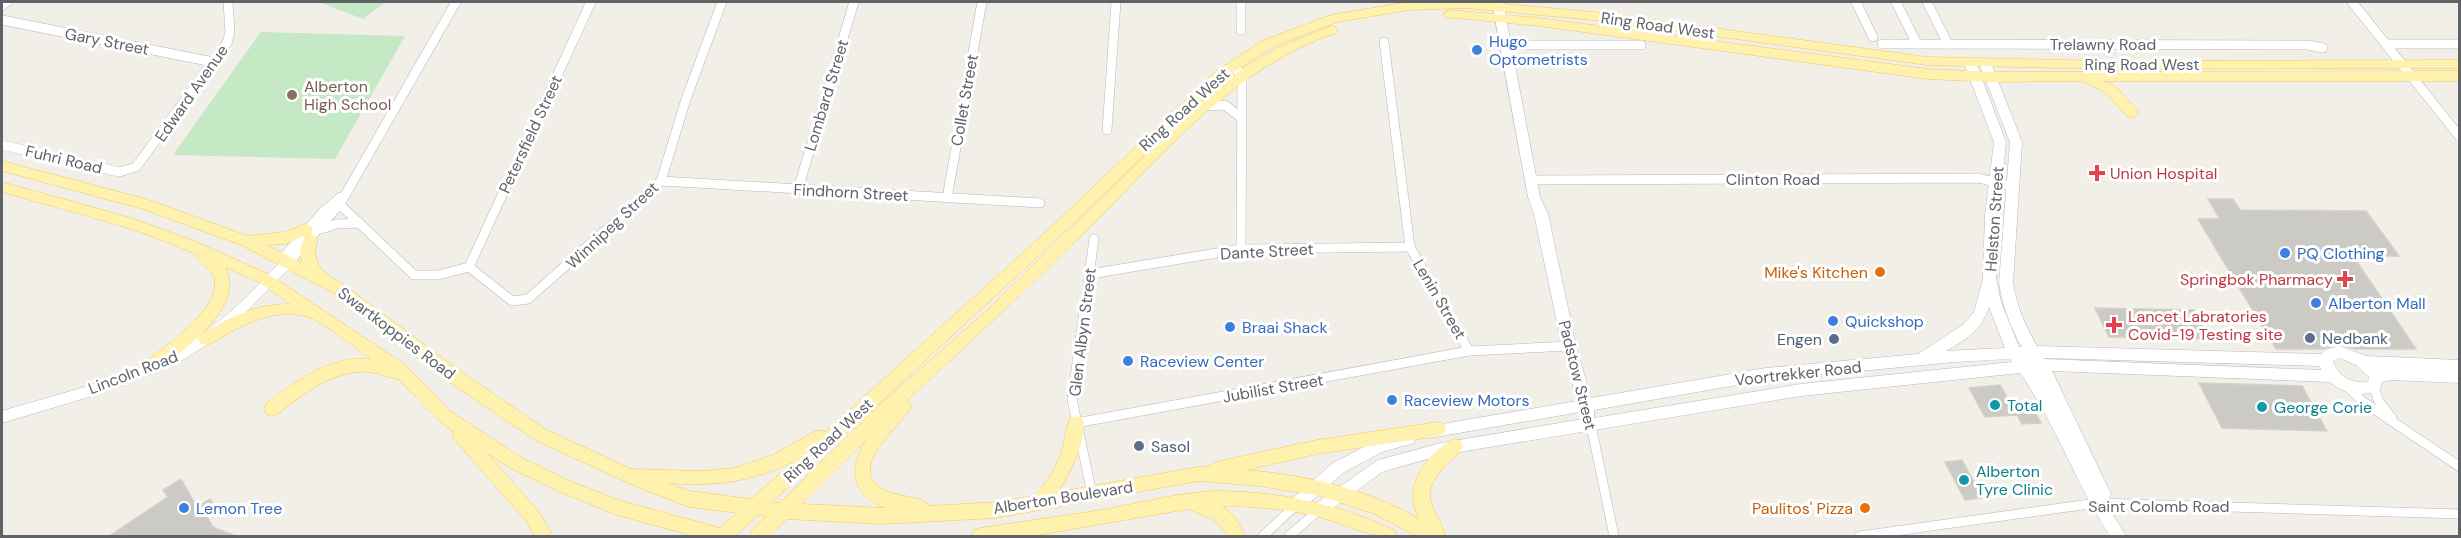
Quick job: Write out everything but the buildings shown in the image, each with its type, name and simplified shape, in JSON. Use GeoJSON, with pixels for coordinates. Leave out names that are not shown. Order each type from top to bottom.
{"type":"FeatureCollection","features":[{"type":"Feature","properties":{"kind":"main road","name":"Ring Road West"},"geometry":{"type":"LineString","coordinates":[[1503,9],[1897,70],[1975,76],[2460,76]]}},
{"type":"Feature","properties":{"kind":"main road","name":"Ring Road West"},"geometry":{"type":"LineString","coordinates":[[721,537],[1041,245],[1188,103],[1237,70],[1320,33],[1353,24],[1412,15],[1464,15],[1503,9],[1604,17],[1883,56],[1970,63],[2460,64]]}},
{"type":"Feature","properties":{"kind":"main road","name":"Ring Road West"},"geometry":{"type":"LineString","coordinates":[[758,537],[880,415],[987,318],[1204,106],[1237,70]]}},
{"type":"Feature","properties":{"kind":"main road"},"geometry":{"type":"LineString","coordinates":[[2076,76],[2103,85],[2117,95],[2132,113]]}},
{"type":"Feature","properties":{"kind":"main road","name":"Swartkoppies Road"},"geometry":{"type":"LineString","coordinates":[[2,166],[146,204],[246,241],[339,289],[458,379],[542,435],[628,475],[689,499],[785,512]]}},
{"type":"Feature","properties":{"kind":"main road","name":"Swartkoppies Road"},"geometry":{"type":"LineString","coordinates":[[2,187],[126,222],[192,246],[267,280],[398,369],[444,416],[516,463],[564,486],[617,507],[721,537]]}},
{"type":"Feature","properties":{"kind":"main road"},"geometry":{"type":"LineString","coordinates":[[246,241],[312,233],[307,257],[317,276]]}},
{"type":"Feature","properties":{"kind":"main road"},"geometry":{"type":"LineString","coordinates":[[149,368],[204,320],[222,292],[223,283],[219,271],[192,246]]}},
{"type":"Feature","properties":{"kind":"main road"},"geometry":{"type":"LineString","coordinates":[[206,339],[245,315],[256,312],[285,309],[314,311]]}},
{"type":"Feature","properties":{"kind":"main road"},"geometry":{"type":"LineString","coordinates":[[940,361],[919,389],[875,437],[864,460],[862,475],[869,489],[881,498],[942,513]]}},
{"type":"Feature","properties":{"kind":"main road"},"geometry":{"type":"LineString","coordinates":[[272,410],[321,375],[349,366],[372,365],[389,370],[409,381]]}},
{"type":"Feature","properties":{"kind":"main road"},"geometry":{"type":"LineString","coordinates":[[628,475],[723,477],[770,465],[796,453],[867,403]]}},
{"type":"Feature","properties":{"kind":"main road"},"geometry":{"type":"LineString","coordinates":[[444,416],[533,517],[544,537]]}},
{"type":"Feature","properties":{"kind":"main road"},"geometry":{"type":"LineString","coordinates":[[1039,503],[1063,472],[1072,446],[1076,423]]}},
{"type":"Feature","properties":{"kind":"main road"},"geometry":{"type":"LineString","coordinates":[[1198,474],[1317,447],[1438,429]]}},
{"type":"Feature","properties":{"kind":"main road"},"geometry":{"type":"LineString","coordinates":[[1438,537],[1427,517],[1421,490],[1431,466],[1455,447]]}},
{"type":"Feature","properties":{"kind":"main road","name":"Alberton Boulevard"},"geometry":{"type":"LineString","coordinates":[[785,512],[881,516],[996,510],[1198,474],[1263,477],[1317,487],[1384,510],[1432,537]]}},
{"type":"Feature","properties":{"kind":"main road","name":"Alberton Boulevard"},"geometry":{"type":"LineString","coordinates":[[980,537],[1187,502],[1231,498],[1296,505],[1319,510],[1371,528],[1388,537]]}},
{"type":"Feature","properties":{"kind":"main road"},"geometry":{"type":"LineString","coordinates":[[1187,502],[1216,511],[1232,525],[1237,537]]}},
{"type":"Feature","properties":{"kind":"street"},"geometry":{"type":"LineString","coordinates":[[2,7],[8,2]]}},
{"type":"Feature","properties":{"kind":"street","name":"Edward Avenue"},"geometry":{"type":"LineString","coordinates":[[126,172],[141,162],[229,37],[228,2]]}},
{"type":"Feature","properties":{"kind":"street"},"geometry":{"type":"LineString","coordinates":[[285,261],[347,192],[456,2]]}},
{"type":"Feature","properties":{"kind":"street","name":"Petersfield Street"},"geometry":{"type":"LineString","coordinates":[[469,267],[591,2]]}},
{"type":"Feature","properties":{"kind":"street","name":"Winnipeg Street"},"geometry":{"type":"LineString","coordinates":[[469,267],[512,301],[528,299],[661,181],[686,99],[722,2]]}},
{"type":"Feature","properties":{"kind":"street","name":"Lombard Street"},"geometry":{"type":"LineString","coordinates":[[798,189],[854,2]]}},
{"type":"Feature","properties":{"kind":"street","name":"Collet Street"},"geometry":{"type":"LineString","coordinates":[[947,198],[982,2]]}},
{"type":"Feature","properties":{"kind":"street"},"geometry":{"type":"LineString","coordinates":[[1107,130],[1116,2]]}},
{"type":"Feature","properties":{"kind":"street"},"geometry":{"type":"LineString","coordinates":[[1240,2],[1241,30]]}},
{"type":"Feature","properties":{"kind":"street"},"geometry":{"type":"LineString","coordinates":[[1856,2],[1873,37]]}},
{"type":"Feature","properties":{"kind":"street"},"geometry":{"type":"LineString","coordinates":[[1896,2],[1917,44]]}},
{"type":"Feature","properties":{"kind":"street"},"geometry":{"type":"LineString","coordinates":[[1927,2],[1948,44]]}},
{"type":"Feature","properties":{"kind":"street"},"geometry":{"type":"LineString","coordinates":[[2352,2],[2404,64],[2460,137]]}},
{"type":"Feature","properties":{"kind":"street","name":"Padstow Street"},"geometry":{"type":"LineString","coordinates":[[1503,9],[1514,45],[1535,180]]}},
{"type":"Feature","properties":{"kind":"street","name":"Padstow Street"},"geometry":{"type":"LineString","coordinates":[[1503,9],[1541,214],[1569,346],[1591,425],[1614,537]]}},
{"type":"Feature","properties":{"kind":"street","name":"Gary Street"},"geometry":{"type":"LineString","coordinates":[[2,20],[213,62]]}},
{"type":"Feature","properties":{"kind":"street","name":"Lenin Street"},"geometry":{"type":"LineString","coordinates":[[1384,42],[1410,247],[1469,351],[1569,346]]}},
{"type":"Feature","properties":{"kind":"street"},"geometry":{"type":"LineString","coordinates":[[2387,44],[2460,44]]}},
{"type":"Feature","properties":{"kind":"street"},"geometry":{"type":"LineString","coordinates":[[1514,45],[1641,45]]}},
{"type":"Feature","properties":{"kind":"street","name":"Trelawny Road"},"geometry":{"type":"LineString","coordinates":[[1882,45],[2308,45],[2323,48]]}},
{"type":"Feature","properties":{"kind":"street","name":"Helston Street"},"geometry":{"type":"LineString","coordinates":[[1970,63],[2000,142],[1989,278],[1994,302],[2018,359],[2042,393],[2102,503]]}},
{"type":"Feature","properties":{"kind":"street","name":"Helston Street"},"geometry":{"type":"LineString","coordinates":[[1985,63],[2016,142],[2015,187],[2006,283],[2012,310],[2034,358],[2055,390],[2116,533]]}},
{"type":"Feature","properties":{"kind":"street"},"geometry":{"type":"LineString","coordinates":[[1237,70],[1240,117],[1240,249]]}},
{"type":"Feature","properties":{"kind":"street"},"geometry":{"type":"LineString","coordinates":[[1204,106],[1219,103],[1230,105],[1240,117]]}},
{"type":"Feature","properties":{"kind":"street","name":"Fuhri Road"},"geometry":{"type":"LineString","coordinates":[[2,145],[126,172]]}},
{"type":"Feature","properties":{"kind":"street","name":"Clinton Road"},"geometry":{"type":"LineString","coordinates":[[1535,180],[1961,178],[1996,181],[2015,187]]}},
{"type":"Feature","properties":{"kind":"street","name":"Findhorn Street"},"geometry":{"type":"LineString","coordinates":[[661,181],[1040,203]]}},
{"type":"Feature","properties":{"kind":"street"},"geometry":{"type":"LineString","coordinates":[[338,202],[414,275],[438,275],[469,267]]}},
{"type":"Feature","properties":{"kind":"street"},"geometry":{"type":"LineString","coordinates":[[312,233],[338,202]]}},
{"type":"Feature","properties":{"kind":"street"},"geometry":{"type":"LineString","coordinates":[[312,233],[337,224],[360,223]]}},
{"type":"Feature","properties":{"kind":"street","name":"Glen Albyn Street"},"geometry":{"type":"LineString","coordinates":[[1092,494],[1072,399],[1094,239]]}},
{"type":"Feature","properties":{"kind":"street","name":"Dante Street"},"geometry":{"type":"LineString","coordinates":[[1090,274],[1240,249],[1410,247]]}},
{"type":"Feature","properties":{"kind":"street","name":"Lincoln Road"},"geometry":{"type":"LineString","coordinates":[[2,417],[149,368],[178,356],[206,339],[285,261]]}},
{"type":"Feature","properties":{"kind":"street"},"geometry":{"type":"LineString","coordinates":[[1911,361],[1948,345],[1969,327],[1980,313],[1989,278]]}},
{"type":"Feature","properties":{"kind":"street","name":"Jubilist Street"},"geometry":{"type":"LineString","coordinates":[[1076,423],[1469,351]]}},
{"type":"Feature","properties":{"kind":"street","name":"Voortrekker Road"},"geometry":{"type":"LineString","coordinates":[[1296,505],[1338,468],[1378,447],[1438,429],[1766,374],[1911,361],[2034,358],[2325,360],[2330,354],[2340,352],[2353,355],[2365,362],[2460,366]]}},
{"type":"Feature","properties":{"kind":"street","name":"Voortrekker Road"},"geometry":{"type":"LineString","coordinates":[[2034,358],[2332,376]]}},
{"type":"Feature","properties":{"kind":"street","name":"Voortrekker Road"},"geometry":{"type":"LineString","coordinates":[[1319,510],[1378,467],[1455,447],[1801,390],[2018,359]]}},
{"type":"Feature","properties":{"kind":"street"},"geometry":{"type":"LineString","coordinates":[[2325,360],[2326,368],[2332,376],[2362,401],[2460,467]]}},
{"type":"Feature","properties":{"kind":"street"},"geometry":{"type":"LineString","coordinates":[[2365,362],[2375,382],[2378,400],[2396,422]]}},
{"type":"Feature","properties":{"kind":"street"},"geometry":{"type":"LineString","coordinates":[[2346,386],[2367,389],[2375,382],[2392,374],[2460,377]]}},
{"type":"Feature","properties":{"kind":"street","name":"Saint Colomb Road"},"geometry":{"type":"LineString","coordinates":[[1860,537],[1947,531],[2102,503],[2460,514]]}},
{"type":"Feature","properties":{"kind":"street"},"geometry":{"type":"LineString","coordinates":[[1263,537],[1296,505]]}},
{"type":"Feature","properties":{"kind":"street"},"geometry":{"type":"LineString","coordinates":[[1289,537],[1319,510]]}},
{"type":"Feature","properties":{"kind":"green space"},"geometry":{"type":"Polygon","coordinates":[[[319,2],[386,2],[363,19],[319,2]]]}},
{"type":"Feature","properties":{"kind":"green space"},"geometry":{"type":"Polygon","coordinates":[[[261,32],[405,36],[335,159],[173,155],[261,32]]]}},
{"type":"Feature","properties":{"kind":"place","name":"Hugo Optometrists"},"geometry":{"type":"Point","coordinates":[1477,50]}},
{"type":"Feature","properties":{"kind":"place","name":"Alberton High School"},"geometry":{"type":"Point","coordinates":[292,95]}},
{"type":"Feature","properties":{"kind":"place","name":"Union Hospital"},"geometry":{"type":"Point","coordinates":[2097,173]}},
{"type":"Feature","properties":{"kind":"place","name":"PQ Clothing"},"geometry":{"type":"Point","coordinates":[2285,253]}},
{"type":"Feature","properties":{"kind":"place","name":"Mike's Kitchen"},"geometry":{"type":"Point","coordinates":[1880,272]}},
{"type":"Feature","properties":{"kind":"place","name":"Springbok Pharmacy"},"geometry":{"type":"Point","coordinates":[2345,279]}},
{"type":"Feature","properties":{"kind":"place","name":"Alberton Mall"},"geometry":{"type":"Point","coordinates":[2316,303]}},
{"type":"Feature","properties":{"kind":"place","name":"Quickshop"},"geometry":{"type":"Point","coordinates":[1833,321]}},
{"type":"Feature","properties":{"kind":"place","name":"Lancet Labratories Covid-19 Testing site"},"geometry":{"type":"Point","coordinates":[2114,325]}},
{"type":"Feature","properties":{"kind":"place","name":"Braai Shack"},"geometry":{"type":"Point","coordinates":[1230,327]}},
{"type":"Feature","properties":{"kind":"place","name":"Nedbank"},"geometry":{"type":"Point","coordinates":[2310,338]}},
{"type":"Feature","properties":{"kind":"place","name":"Engen"},"geometry":{"type":"Point","coordinates":[1834,339]}},
{"type":"Feature","properties":{"kind":"place","name":"Raceview Center"},"geometry":{"type":"Point","coordinates":[1128,361]}},
{"type":"Feature","properties":{"kind":"place","name":"Raceview Motors"},"geometry":{"type":"Point","coordinates":[1392,400]}},
{"type":"Feature","properties":{"kind":"place","name":"Total"},"geometry":{"type":"Point","coordinates":[1995,405]}},
{"type":"Feature","properties":{"kind":"place","name":"George Corie"},"geometry":{"type":"Point","coordinates":[2262,407]}},
{"type":"Feature","properties":{"kind":"place","name":"Sasol"},"geometry":{"type":"Point","coordinates":[1139,446]}},
{"type":"Feature","properties":{"kind":"place","name":"Alberton Tyre Clinic"},"geometry":{"type":"Point","coordinates":[1964,480]}},
{"type":"Feature","properties":{"kind":"place","name":"Lemon Tree"},"geometry":{"type":"Point","coordinates":[184,508]}},
{"type":"Feature","properties":{"kind":"place","name":"Paulitos' Pizza"},"geometry":{"type":"Point","coordinates":[1865,508]}}]}
